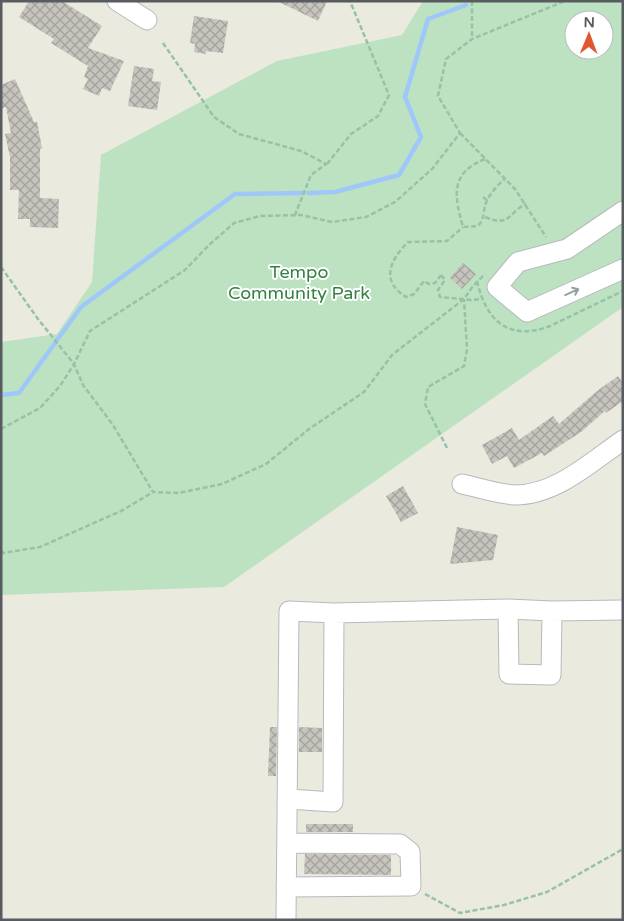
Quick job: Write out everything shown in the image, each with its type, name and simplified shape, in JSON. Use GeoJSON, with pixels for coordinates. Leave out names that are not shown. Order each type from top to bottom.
{"type":"FeatureCollection","features":[{"type":"Feature","properties":{"kind":"street"},"geometry":{"type":"LineString","coordinates":[[117,1],[147,20]]}},
{"type":"Feature","properties":{"kind":"street"},"geometry":{"type":"LineString","coordinates":[[623,212],[623,217]]}},
{"type":"Feature","properties":{"kind":"street"},"geometry":{"type":"LineString","coordinates":[[623,212],[567,249],[518,262],[497,288],[527,312],[623,269]]}},
{"type":"Feature","properties":{"kind":"street"},"geometry":{"type":"LineString","coordinates":[[462,484],[514,495],[536,493],[558,484],[623,440]]}},
{"type":"Feature","properties":{"kind":"street"},"geometry":{"type":"LineString","coordinates":[[508,609],[509,674],[551,675],[552,611]]}},
{"type":"Feature","properties":{"kind":"street"},"geometry":{"type":"LineString","coordinates":[[286,920],[289,799],[289,611],[334,613],[508,609],[552,611],[623,610]]}},
{"type":"Feature","properties":{"kind":"street"},"geometry":{"type":"LineString","coordinates":[[289,799],[333,802],[334,613]]}},
{"type":"Feature","properties":{"kind":"street"},"geometry":{"type":"LineString","coordinates":[[286,887],[411,886],[410,852],[400,844],[288,843]]}},
{"type":"Feature","properties":{"kind":"path"},"geometry":{"type":"LineString","coordinates":[[295,215],[311,175],[326,164],[351,134],[378,116],[389,95],[350,1]]}},
{"type":"Feature","properties":{"kind":"path"},"geometry":{"type":"LineString","coordinates":[[472,1],[472,39]]}},
{"type":"Feature","properties":{"kind":"path"},"geometry":{"type":"LineString","coordinates":[[548,242],[526,204],[505,179],[460,133],[438,96],[446,59],[472,39],[565,1]]}},
{"type":"Feature","properties":{"kind":"path"},"geometry":{"type":"LineString","coordinates":[[163,43],[214,117],[239,134],[300,151],[326,164]]}},
{"type":"Feature","properties":{"kind":"path"},"geometry":{"type":"LineString","coordinates":[[1,429],[40,408],[60,386],[74,364],[90,331],[185,270],[208,244],[234,223],[260,216],[295,215],[332,222],[366,217],[395,202],[403,195],[432,169],[460,133]]}},
{"type":"Feature","properties":{"kind":"path"},"geometry":{"type":"LineString","coordinates":[[463,227],[458,207],[457,185],[462,174],[470,165],[485,159]]}},
{"type":"Feature","properties":{"kind":"path"},"geometry":{"type":"LineString","coordinates":[[481,299],[440,297],[438,290],[445,280],[442,274],[435,283],[429,284],[424,281],[414,294],[406,297],[395,290],[390,276],[396,254],[408,242],[447,241],[463,227],[478,226],[484,217],[488,201],[498,185],[505,179]]}},
{"type":"Feature","properties":{"kind":"path"},"geometry":{"type":"LineString","coordinates":[[483,197],[488,201]]}},
{"type":"Feature","properties":{"kind":"path"},"geometry":{"type":"LineString","coordinates":[[484,217],[496,221],[507,220],[526,204]]}},
{"type":"Feature","properties":{"kind":"path"},"geometry":{"type":"LineString","coordinates":[[1,267],[38,319],[74,364],[82,385],[113,425],[153,492]]}},
{"type":"Feature","properties":{"kind":"path"},"geometry":{"type":"LineString","coordinates":[[1,551],[3,553],[40,547],[123,510],[153,492],[178,493],[222,484],[266,464],[309,429],[364,392],[392,355],[464,299],[472,286],[491,268]]}},
{"type":"Feature","properties":{"kind":"path"},"geometry":{"type":"LineString","coordinates":[[447,448],[425,404],[428,387],[464,366],[467,349],[464,299]]}},
{"type":"Feature","properties":{"kind":"path"},"geometry":{"type":"LineString","coordinates":[[411,886],[460,913],[504,905],[547,892],[623,849]]}},
{"type":"Feature","properties":{"kind":"green space","name":"Tempo Community Park"},"geometry":{"type":"Polygon","coordinates":[[[423,1],[623,1],[623,307],[224,587],[1,595],[1,342],[57,334],[92,282],[101,155],[277,61],[402,35],[423,1]]]}},
{"type":"Feature","properties":{"kind":"building"},"geometry":{"type":"Polygon","coordinates":[[[29,1],[62,1],[102,26],[88,48],[124,61],[110,91],[102,88],[99,96],[83,89],[88,79],[84,77],[88,66],[51,43],[54,39],[19,17],[29,1]]]}},
{"type":"Feature","properties":{"kind":"building"},"geometry":{"type":"Polygon","coordinates":[[[277,1],[327,1],[318,21],[277,1]]]}},
{"type":"Feature","properties":{"kind":"building"},"geometry":{"type":"Polygon","coordinates":[[[194,16],[228,21],[223,53],[206,51],[206,54],[194,52],[195,44],[190,43],[194,16]]]}},
{"type":"Feature","properties":{"kind":"building"},"geometry":{"type":"Polygon","coordinates":[[[134,66],[154,69],[152,81],[161,82],[157,110],[128,106],[134,66]]]}},
{"type":"Feature","properties":{"kind":"building"},"geometry":{"type":"Polygon","coordinates":[[[15,79],[34,122],[37,122],[42,148],[40,149],[40,198],[59,199],[58,228],[30,227],[30,219],[18,219],[19,190],[10,190],[10,157],[5,134],[11,133],[6,107],[1,109],[1,85],[15,79]]]}},
{"type":"Feature","properties":{"kind":"building"},"geometry":{"type":"Polygon","coordinates":[[[463,263],[476,274],[462,289],[450,278],[463,263]]]}},
{"type":"Feature","properties":{"kind":"building"},"geometry":{"type":"Polygon","coordinates":[[[618,376],[623,383],[623,401],[606,413],[605,411],[581,432],[544,456],[542,453],[514,468],[507,456],[492,464],[482,445],[512,428],[519,440],[553,416],[559,424],[597,391],[618,376]]]}},
{"type":"Feature","properties":{"kind":"building"},"geometry":{"type":"Polygon","coordinates":[[[403,486],[418,513],[401,522],[386,496],[403,486]]]}},
{"type":"Feature","properties":{"kind":"building"},"geometry":{"type":"Polygon","coordinates":[[[457,527],[498,535],[493,560],[450,564],[457,527]]]}},
{"type":"Feature","properties":{"kind":"building"},"geometry":{"type":"Polygon","coordinates":[[[270,727],[277,727],[276,776],[268,776],[270,727]]]}},
{"type":"Feature","properties":{"kind":"building"},"geometry":{"type":"Polygon","coordinates":[[[299,727],[322,728],[322,752],[299,752],[299,727]]]}},
{"type":"Feature","properties":{"kind":"building"},"geometry":{"type":"Polygon","coordinates":[[[306,824],[353,824],[353,832],[306,832],[306,824]]]}},
{"type":"Feature","properties":{"kind":"building"},"geometry":{"type":"Polygon","coordinates":[[[305,854],[391,855],[391,875],[304,874],[305,854]]]}},
{"type":"Feature","properties":{"kind":"waterway"},"geometry":{"type":"LineString","coordinates":[[308,193],[335,192],[399,175],[421,137],[405,97],[428,19],[466,5]]}},
{"type":"Feature","properties":{"kind":"waterway"},"geometry":{"type":"LineString","coordinates":[[57,340],[81,307],[235,194],[303,193]]}},
{"type":"Feature","properties":{"kind":"waterway"},"geometry":{"type":"LineString","coordinates":[[1,395],[19,393],[55,343]]}}]}
